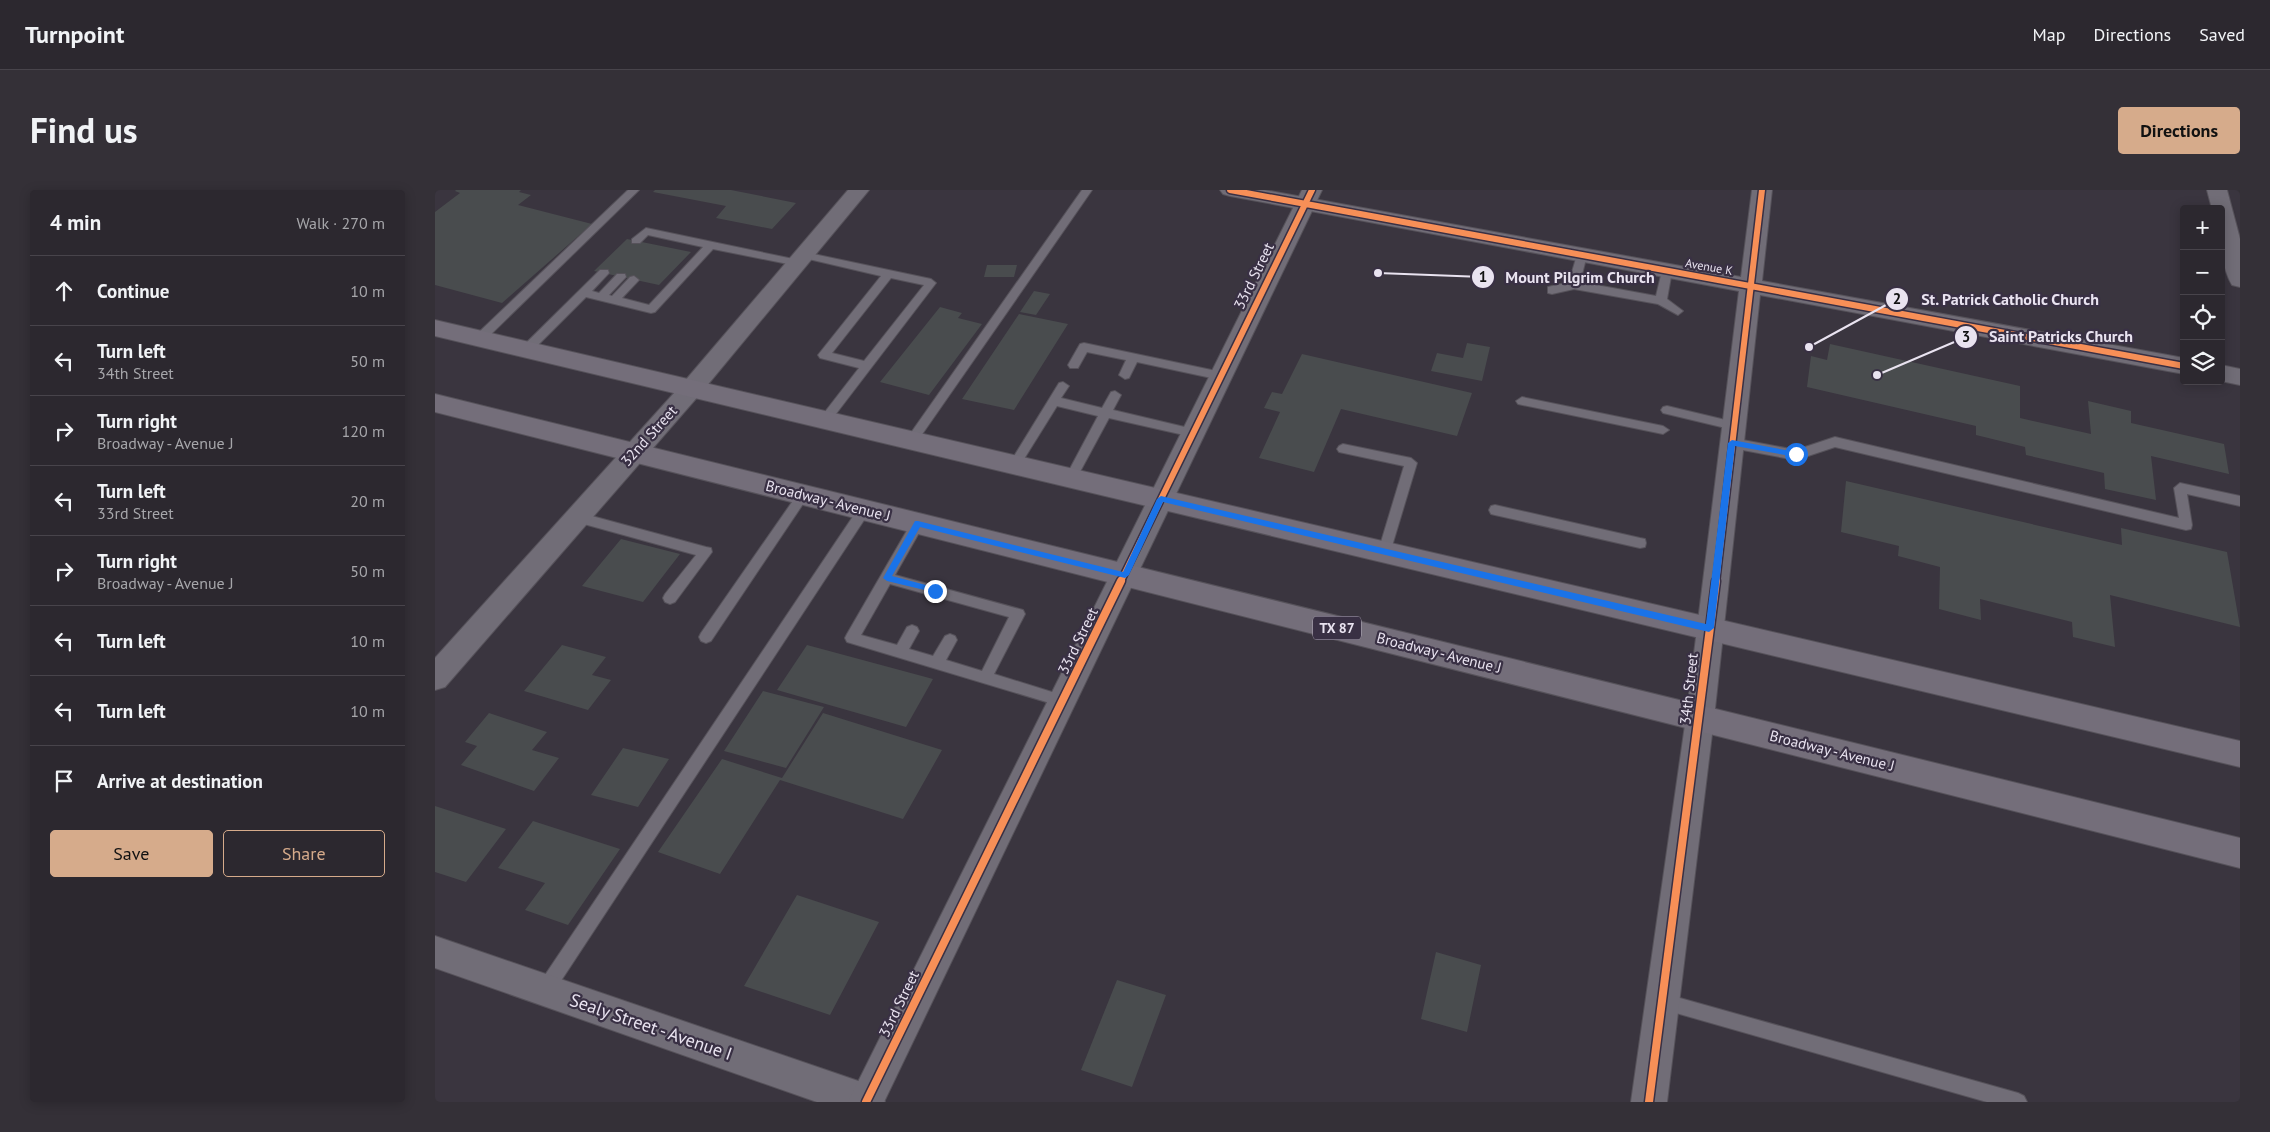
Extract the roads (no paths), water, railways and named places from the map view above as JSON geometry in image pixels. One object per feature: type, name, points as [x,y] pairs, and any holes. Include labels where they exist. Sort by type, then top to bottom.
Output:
[{"type":"main road","points":[[435,328],[2240,754]]},
{"type":"main road","name":"Broadway - Avenue J","points":[[435,403],[2240,853]]},
{"type":"street","name":"32nd Street","points":[[435,678],[692,388],[859,190]]},
{"type":"street","name":"Avenue K","points":[[1230,190],[1308,197],[1582,255],[2180,365]]},
{"type":"street","name":"34th Street","points":[[1649,1102],[1700,718],[1709,628],[1762,190]]},
{"type":"street","points":[[2217,190],[2240,280]]},
{"type":"street","name":"33rd Street","points":[[866,1102],[1308,197]]},
{"type":"street","points":[[2225,374],[2240,377]]},
{"type":"street","name":"Sealy Street - Avenue I","points":[[435,952],[866,1102]]},
{"type":"lane","points":[[480,338],[634,190]]},
{"type":"lane","points":[[912,440],[1087,190]]},
{"type":"lane","points":[[636,241],[646,231],[711,245],[888,274],[931,283],[825,420]]},
{"type":"lane","points":[[653,244],[662,234]]},
{"type":"lane","points":[[666,248],[676,238]]},
{"type":"lane","points":[[584,293],[651,309],[711,245]]},
{"type":"lane","points":[[1574,285],[1582,255]]},
{"type":"lane","points":[[1661,301],[1667,271]]},
{"type":"lane","points":[[527,349],[604,273]]},
{"type":"lane","points":[[867,366],[824,356],[888,274]]},
{"type":"lane","points":[[601,297],[621,277]]},
{"type":"lane","points":[[614,300],[634,280]]},
{"type":"lane","points":[[1552,290],[1574,285],[1661,301],[1678,311]]},
{"type":"lane","points":[[1074,365],[1084,348],[1221,376]]},
{"type":"lane","points":[[1125,375],[1133,358]]},
{"type":"lane","points":[[1015,464],[1063,386]]},
{"type":"lane","points":[[1071,478],[1115,395]]},
{"type":"lane","points":[[1054,401],[1193,433]]},
{"type":"lane","points":[[1522,401],[1663,430]]},
{"type":"lane","points":[[1667,410],[1796,454],[1835,442],[2186,525],[2180,488],[2240,501]]},
{"type":"lane","points":[[1343,449],[1411,463],[1384,552]]},
{"type":"lane","points":[[706,637],[803,495]]},
{"type":"lane","points":[[545,990],[864,510]]},
{"type":"lane","points":[[1495,510],[1640,544]]},
{"type":"lane","points":[[577,518],[706,552],[670,598]]},
{"type":"lane","points":[[918,524],[852,638],[1063,701]]},
{"type":"lane","points":[[887,578],[932,595],[970,605],[1018,614],[985,678]]},
{"type":"lane","points":[[900,652],[912,630]]},
{"type":"lane","points":[[936,664],[950,640]]},
{"type":"lane","points":[[1662,1001],[2018,1102]]},
{"type":"place","name":"Mount Pilgrim Church","points":[[1378,273]]},
{"type":"place","name":"St. Patrick Catholic Church","points":[[1809,347]]},
{"type":"place","name":"Saint Patricks Church","points":[[1877,375]]}]
